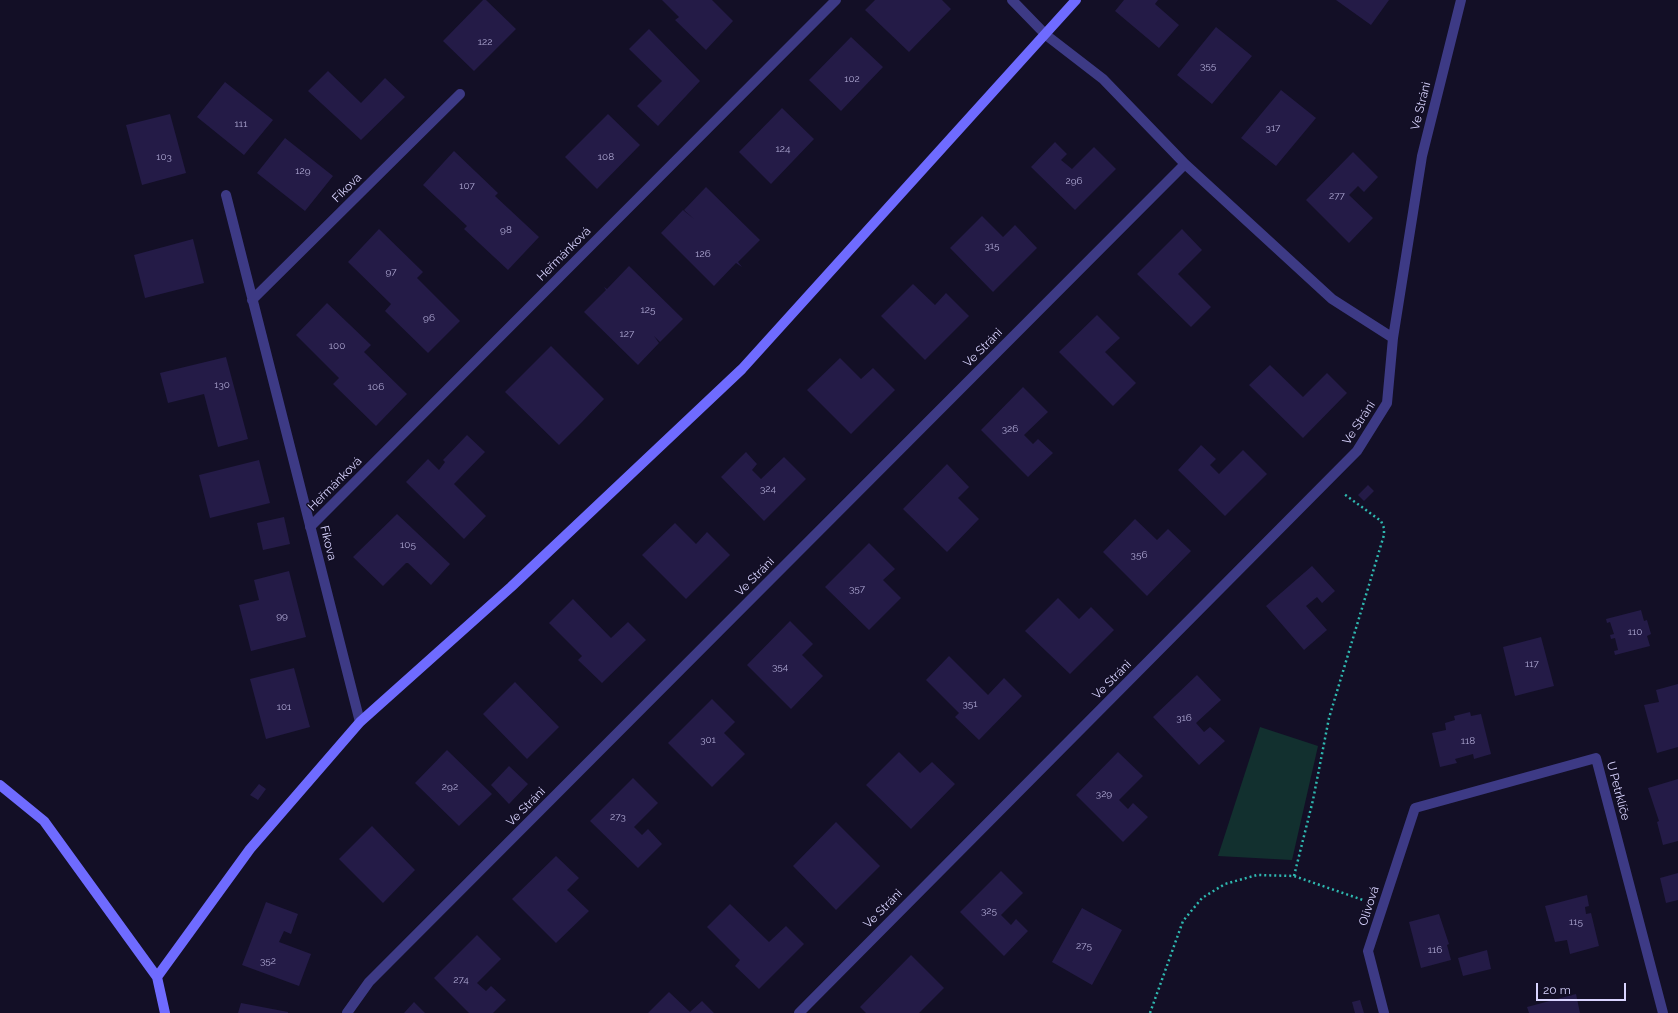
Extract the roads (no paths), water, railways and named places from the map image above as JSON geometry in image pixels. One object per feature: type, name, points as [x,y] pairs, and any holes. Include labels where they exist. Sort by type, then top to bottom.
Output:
[{"type":"street","name":"Heřmánková","points":[[310,527],[836,0]]},
{"type":"street","points":[[1012,0],[1046,35],[1103,80],[1185,164],[1332,299],[1393,338]]},
{"type":"street","points":[[157,977],[250,849],[360,722],[510,587],[742,369],[1046,35],[1076,0]]},
{"type":"street","name":"Ve Stráni","points":[[799,1013],[1357,451],[1387,403],[1393,338],[1422,156],[1461,0]]},
{"type":"street","name":"Fíkova","points":[[252,300],[460,94]]},
{"type":"street","name":"Ve Stráni","points":[[347,1013],[369,982],[1185,164]]},
{"type":"street","name":"Fíkova","points":[[226,195],[360,722]]},
{"type":"street","name":"U Petrklíče","points":[[1415,808],[1596,758],[1663,1013]]},
{"type":"street","points":[[0,785],[44,821],[157,977],[165,1013]]},
{"type":"street","name":"Olivová","points":[[1384,1013],[1368,951],[1415,808]]}]
